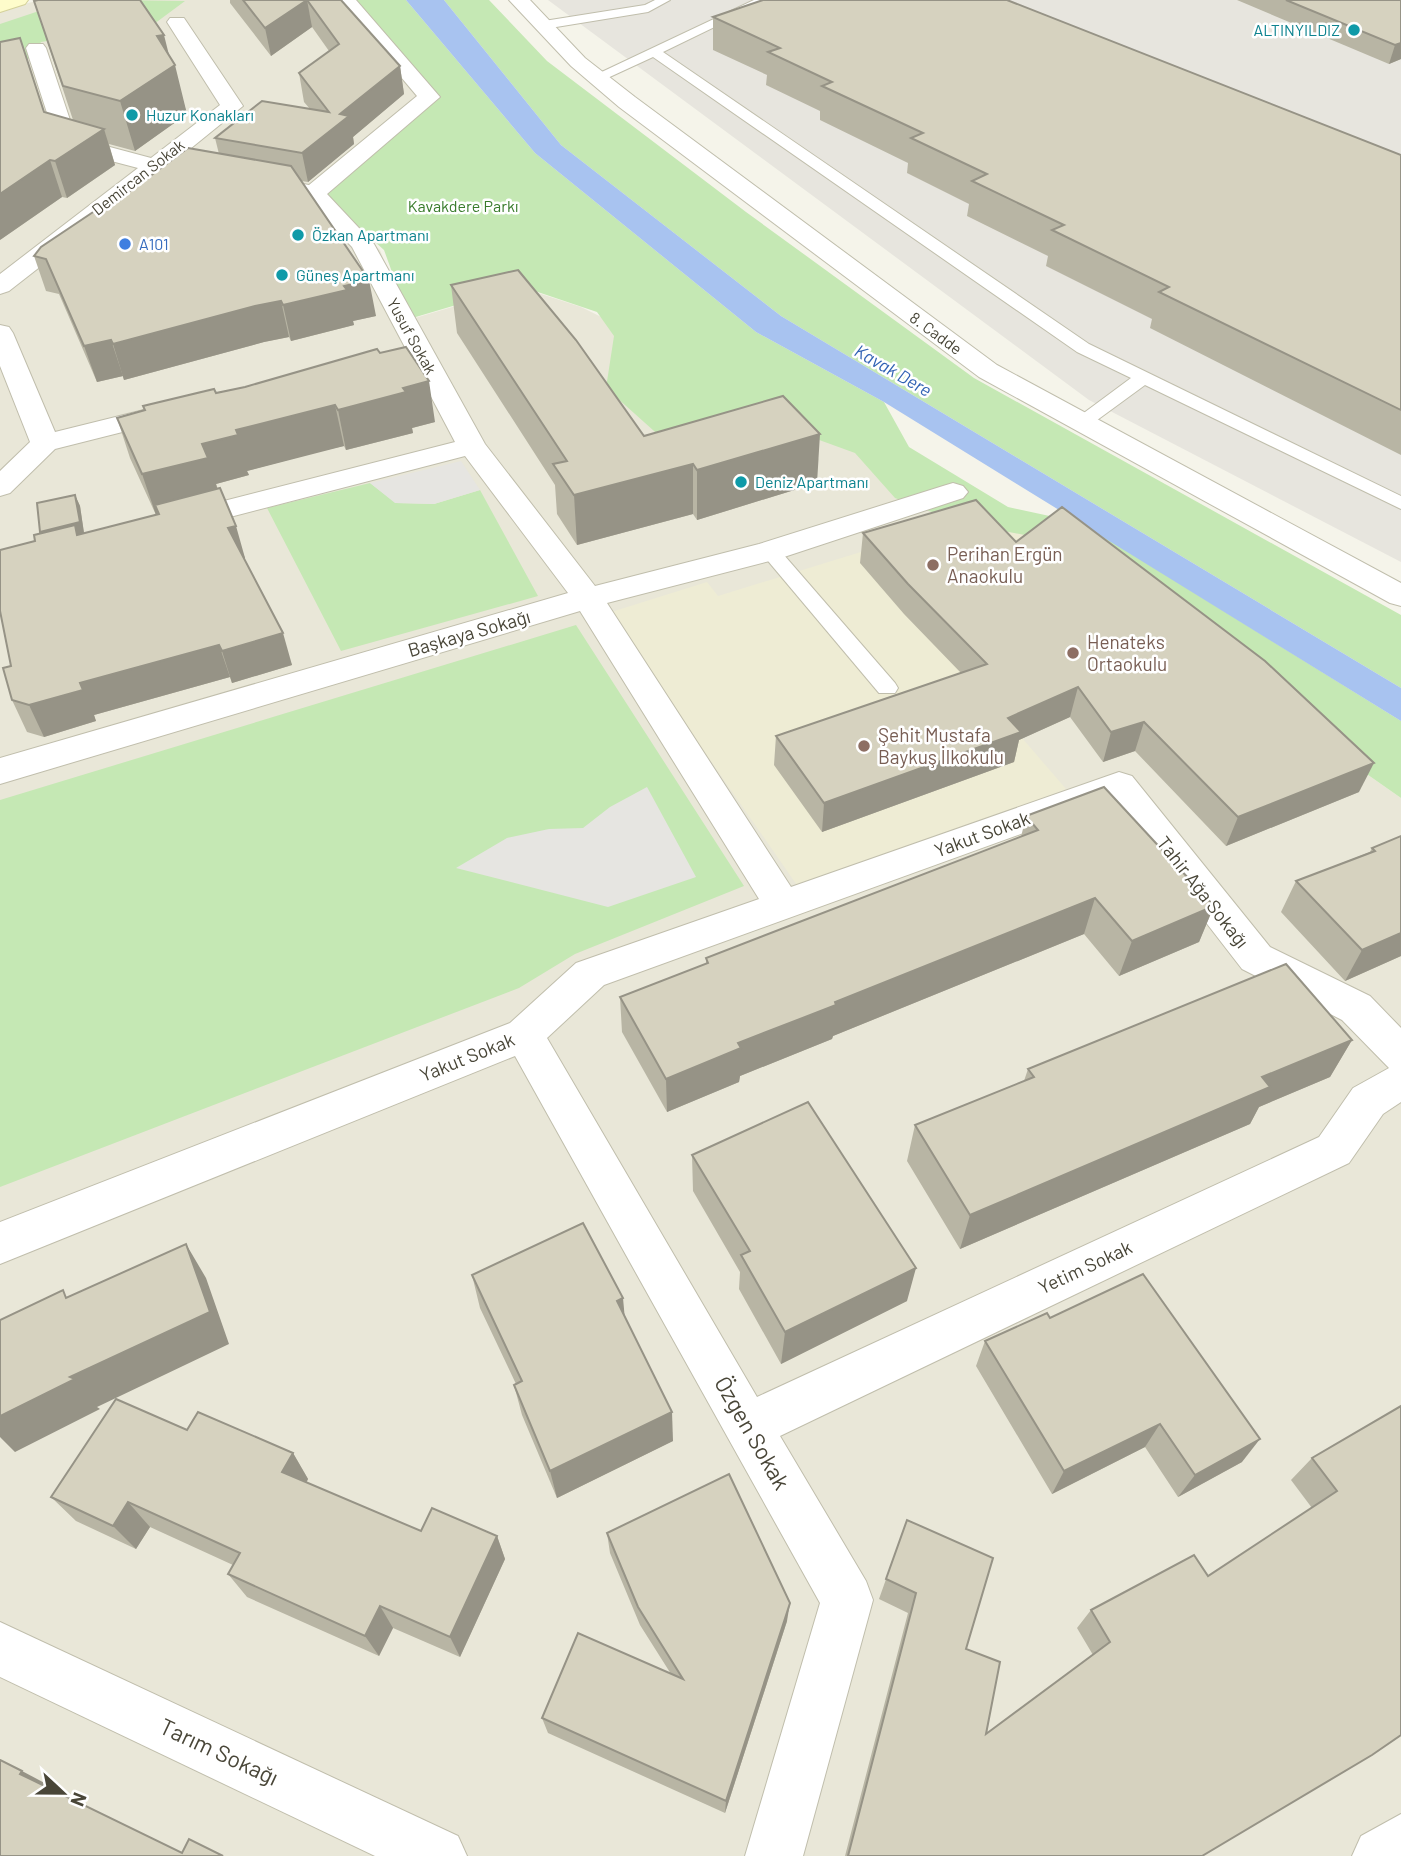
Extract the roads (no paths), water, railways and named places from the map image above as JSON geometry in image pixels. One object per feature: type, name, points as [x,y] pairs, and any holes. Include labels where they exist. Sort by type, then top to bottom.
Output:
[{"type":"main road","points":[[0,6],[18,0]]},
{"type":"street","points":[[36,48],[66,142],[153,165],[314,193],[429,97],[346,0]]},
{"type":"street","name":"8. Cadde","points":[[519,0],[596,78],[765,208],[988,371],[1401,596]]},
{"type":"street","name":"Demircan Sokak","points":[[0,286],[232,106],[177,22]]},
{"type":"street","name":"Yusuf Sokak","points":[[314,193],[362,244],[472,446],[588,598]]},
{"type":"street","points":[[1,341],[45,443]]},
{"type":"street","points":[[393,355],[419,348]]},
{"type":"street","points":[[0,486],[45,443],[192,406]]},
{"type":"street","points":[[149,529],[472,446]]},
{"type":"street","name":"Başkaya Sokağı","points":[[0,771],[588,598],[770,551],[953,492]]},
{"type":"street","points":[[588,598],[783,906]]},
{"type":"street","name":"Yakut Sokak","points":[[0,1243],[524,1035],[590,974],[1119,785]]},
{"type":"street","name":"Tahir Ağa Sokağı","points":[[1119,785],[1256,958],[1356,1008],[1401,1055]]},
{"type":"street","name":"Özgen Sokak","points":[[524,1035],[847,1600],[774,1856]]},
{"type":"street","name":"Yetim Sokak","points":[[748,1426],[1334,1150],[1368,1101],[1401,1081]]},
{"type":"street","name":"Tarım Sokağı","points":[[0,1649],[439,1856]]},
{"type":"street","points":[[1381,1856],[1401,1843]]},
{"type":"lane","points":[[544,26],[648,8],[664,0]]},
{"type":"lane","points":[[596,78],[764,0]]},
{"type":"lane","points":[[653,51],[1083,348],[1401,503]]},
{"type":"lane","points":[[1083,422],[1144,377]]},
{"type":"lane","points":[[770,551],[887,688]]},
{"type":"water","points":[[406,0],[444,0],[561,145],[781,316],[1401,688],[1401,721],[884,402],[756,332],[535,153]]},
{"type":"place","name":"ALTINYILDIZ","points":[[1354,30]]},
{"type":"place","name":"Huzur Konakları","points":[[132,115]]},
{"type":"place","name":"Özkan Apartmanı","points":[[298,235]]},
{"type":"place","name":"A101","points":[[125,244]]},
{"type":"place","name":"Güneş Apartmanı","points":[[282,275]]},
{"type":"place","name":"Deniz Apartmanı","points":[[741,482]]},
{"type":"place","name":"Perihan Ergün Anaokulu","points":[[933,565]]},
{"type":"place","name":"Henateks Ortaokulu","points":[[1073,653]]},
{"type":"place","name":"Şehit Mustafa Baykuş İlkokulu","points":[[864,746]]},
{"type":"park label","name":"Kavakdere Parkı","points":[[463,206]]},
{"type":"water label","name":"Kavak Dere","points":[[893,371]]}]
